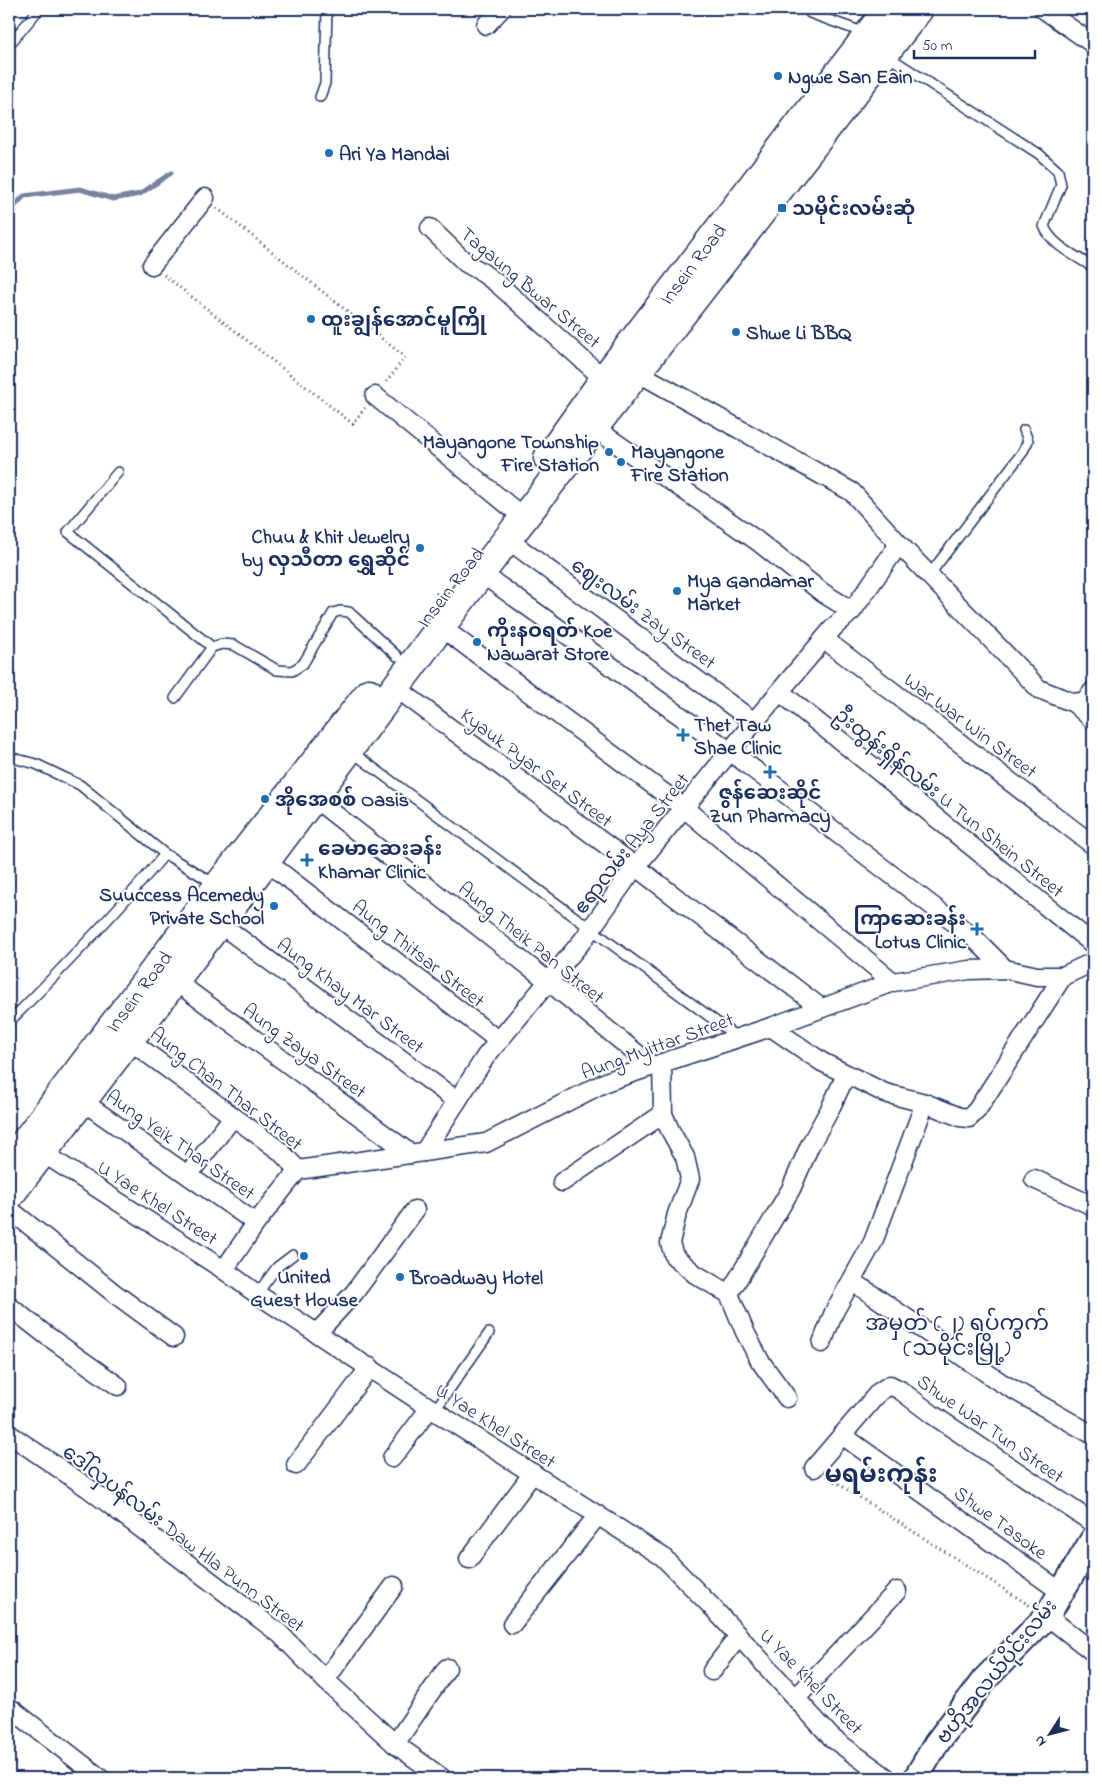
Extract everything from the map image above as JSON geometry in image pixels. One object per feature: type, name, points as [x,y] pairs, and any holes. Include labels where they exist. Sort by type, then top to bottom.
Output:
[{"type":"main road","name":"Insein Road","points":[[881,44],[888,9]]},
{"type":"main road","name":"Insein Road","points":[[586,422],[604,378],[881,44],[919,9]]},
{"type":"main road","points":[[518,513],[586,422],[637,372],[881,44]]},
{"type":"main road","name":"Insein Road","points":[[257,855],[314,798],[507,539],[518,513]]},
{"type":"main road","name":"Insein Road","points":[[9,1196],[20,1152],[257,855],[397,656],[518,513]]},
{"type":"main road","name":"Insein Road","points":[[20,1152],[82,1101],[219,923],[227,894]]},
{"type":"street","points":[[486,25],[501,9]]},
{"type":"street","points":[[1044,9],[1093,44]]},
{"type":"street","points":[[152,265],[205,198]]},
{"type":"street","name":"Tagaung Bwar Street","points":[[430,228],[466,263],[480,271],[504,290],[604,378]]},
{"type":"street","points":[[637,372],[852,492],[899,544],[1039,689],[1084,698],[1093,720]]},
{"type":"street","points":[[375,396],[518,513]]},
{"type":"street","points":[[586,422],[756,540],[823,593],[852,611]]},
{"type":"street","name":"ဈေးလမ်း Zay Street","points":[[507,539],[754,722]]},
{"type":"street","name":"ဧရာလမ်း Aya Street","points":[[417,1153],[457,1101],[486,1056],[591,928],[636,866],[834,627],[852,611],[899,544]]},
{"type":"street","points":[[481,573],[731,752],[973,937],[1005,968]]},
{"type":"street","points":[[441,627],[684,808],[893,982]]},
{"type":"street","name":"War War Win Street","points":[[824,639],[1093,845]]},
{"type":"street","name":"Kyauk Pyar Set Street","points":[[395,687],[636,866],[821,1008]]},
{"type":"street","name":"ဦးထွန်းရှိန်လမ်း U Tun Shein Street","points":[[780,692],[1093,944]]},
{"type":"street","name":"Aung Theik Pan Street","points":[[314,798],[657,1065]]},
{"type":"street","name":"Aung Thitsar Street","points":[[257,855],[499,1041]]},
{"type":"street","name":"Aung Khay Mar Street","points":[[219,923],[457,1101]]},
{"type":"street","name":"Aung Myittar Street","points":[[298,1170],[486,1143],[608,1081],[771,1027],[893,982],[969,970],[1005,968],[1037,976],[1063,976],[1093,962]]},
{"type":"street","points":[[771,1027],[822,1062],[885,1093],[925,1103],[960,1117],[969,1118],[977,1110],[1063,976]]},
{"type":"street","name":"Aung Zaya Street","points":[[174,981],[417,1153]]},
{"type":"street","name":"Aung Chan Thar Street","points":[[129,1040],[280,1151],[298,1170]]},
{"type":"street","points":[[657,1065],[663,1114],[685,1156],[690,1179],[670,1243],[674,1256],[695,1274],[729,1294],[760,1361],[787,1398]]},
{"type":"street","points":[[729,1294],[791,1189],[810,1145],[846,1075]]},
{"type":"street","name":"Aung Yeik Thar Street","points":[[82,1101],[256,1222]]},
{"type":"street","points":[[822,1342],[834,1312],[872,1242],[925,1103]]},
{"type":"street","points":[[562,1182],[663,1114]]},
{"type":"street","points":[[188,1175],[233,1117]]},
{"type":"street","name":"U Yae Khel Street","points":[[20,1152],[224,1270],[257,1294],[432,1409],[662,1556],[739,1636],[832,1738],[887,1778]]},
{"type":"street","points":[[224,1270],[256,1222],[298,1170]]},
{"type":"street","points":[[1034,1178],[1093,1206]]},
{"type":"street","points":[[9,1209],[114,1293],[174,1337]]},
{"type":"street","points":[[317,1333],[354,1293],[415,1210]]},
{"type":"street","points":[[852,1281],[1000,1382],[1093,1435]]},
{"type":"street","points":[[9,1306],[46,1336],[118,1386]]},
{"type":"street","points":[[296,1465],[370,1367]]},
{"type":"street","name":"Shwe War Tun Street","points":[[842,1435],[880,1392],[890,1385],[1093,1523]]},
{"type":"street","points":[[392,1458],[432,1409]]},
{"type":"street","name":"ဒေါ်လှပန်လမ်း Daw Hla Punn Street","points":[[9,1434],[88,1488],[280,1634],[325,1680],[395,1744],[442,1778]]},
{"type":"street","points":[[814,1468],[842,1435]]},
{"type":"street","name":"Shwe Tasoke","points":[[842,1435],[1061,1592]]},
{"type":"street","points":[[469,1559],[533,1473]]},
{"type":"street","points":[[512,1624],[598,1515]]},
{"type":"street","name":"ဗဟိုအလယ်ပိုင်းလမ်း","points":[[916,1778],[936,1744],[984,1680],[1047,1616],[1093,1539]]},
{"type":"street","points":[[325,1680],[394,1586]]},
{"type":"street","points":[[796,1698],[897,1591]]},
{"type":"street","points":[[1047,1616],[1093,1652]]},
{"type":"street","points":[[712,1671],[739,1636]]},
{"type":"street","points":[[395,1744],[447,1668]]},
{"type":"street","points":[[9,1707],[100,1778]]},
{"type":"lane","points":[[9,45],[39,9]]},
{"type":"lane","points":[[320,97],[325,83],[327,9]]},
{"type":"lane","points":[[810,9],[810,13],[881,44],[1040,154],[1058,171],[1062,186],[1044,226],[1047,234],[1093,267]]},
{"type":"lane","points":[[930,574],[1022,453],[1028,441],[1024,430]]},
{"type":"lane","points":[[118,472],[68,532],[212,647]]},
{"type":"lane","points":[[175,698],[212,647],[222,644],[234,644],[277,670],[292,671],[303,664],[333,613],[340,611],[349,612],[397,656]]},
{"type":"lane","points":[[349,750],[738,1037]]},
{"type":"lane","points":[[9,756],[36,764],[80,785],[165,854],[227,894]]},
{"type":"lane","points":[[9,1022],[104,925],[165,854]]},
{"type":"lane","points":[[257,1294],[277,1267],[293,1255]]},
{"type":"lane","points":[[432,1409],[489,1333]]},
{"type":"path","points":[[205,198],[405,357],[375,396]]},
{"type":"path","points":[[152,265],[353,424]]},
{"type":"path","points":[[814,1468],[1047,1616]]},
{"type":"waterway","points":[[9,212],[24,196],[80,189],[113,199],[140,194],[171,173]]},
{"type":"place","name":"Ngwe San Eain","points":[[778,76]]},
{"type":"place","name":"Ari Ya Mandai","points":[[329,153]]},
{"type":"place","name":"သမိုင်းလမ်းဆုံ","points":[[782,208]]},
{"type":"place","name":"ထူးချွန်အောင်မူကြို","points":[[311,319]]},
{"type":"place","name":"Shwe Li BBQ","points":[[736,332]]},
{"type":"place","name":"Mayangone Township Fire Station","points":[[609,452]]},
{"type":"place","name":"Mayangone Fire Station","points":[[621,462]]},
{"type":"place","name":"Chuu & Khit Jewelry by လှသီတာ ရွှေဆိုင်","points":[[420,548]]},
{"type":"place","name":"Mya Gandamar Market","points":[[677,591]]},
{"type":"place","name":"ကိုးနဝရတ် Koe Nawarat Store","points":[[477,642]]},
{"type":"place","name":"Thet Taw Shae Clinic","points":[[683,735]]},
{"type":"place","name":"ဇွန်ဆေးဆိုင် Zun Pharmacy","points":[[770,772]]},
{"type":"place","name":"အိုအေစစ် Oasis","points":[[265,799]]},
{"type":"place","name":"ခေမာဆေးခန်း Khamar Clinic","points":[[307,860]]},
{"type":"place","name":"Suuccess Acemedy Private School","points":[[274,906]]},
{"type":"place","name":"ကြာဆေးခန်း Lotus Clinic","points":[[977,929]]},
{"type":"place","name":"United Guest House","points":[[304,1256]]},
{"type":"place","name":"Broadway Hotel","points":[[400,1277]]},
{"type":"district","name":"အမှတ် (၂) ရပ်ကွက် (သမိုင်းမြို့)","points":[[957,1334]]},
{"type":"district","name":"မရမ်းကုန်း","points":[[881,1473]]}]
